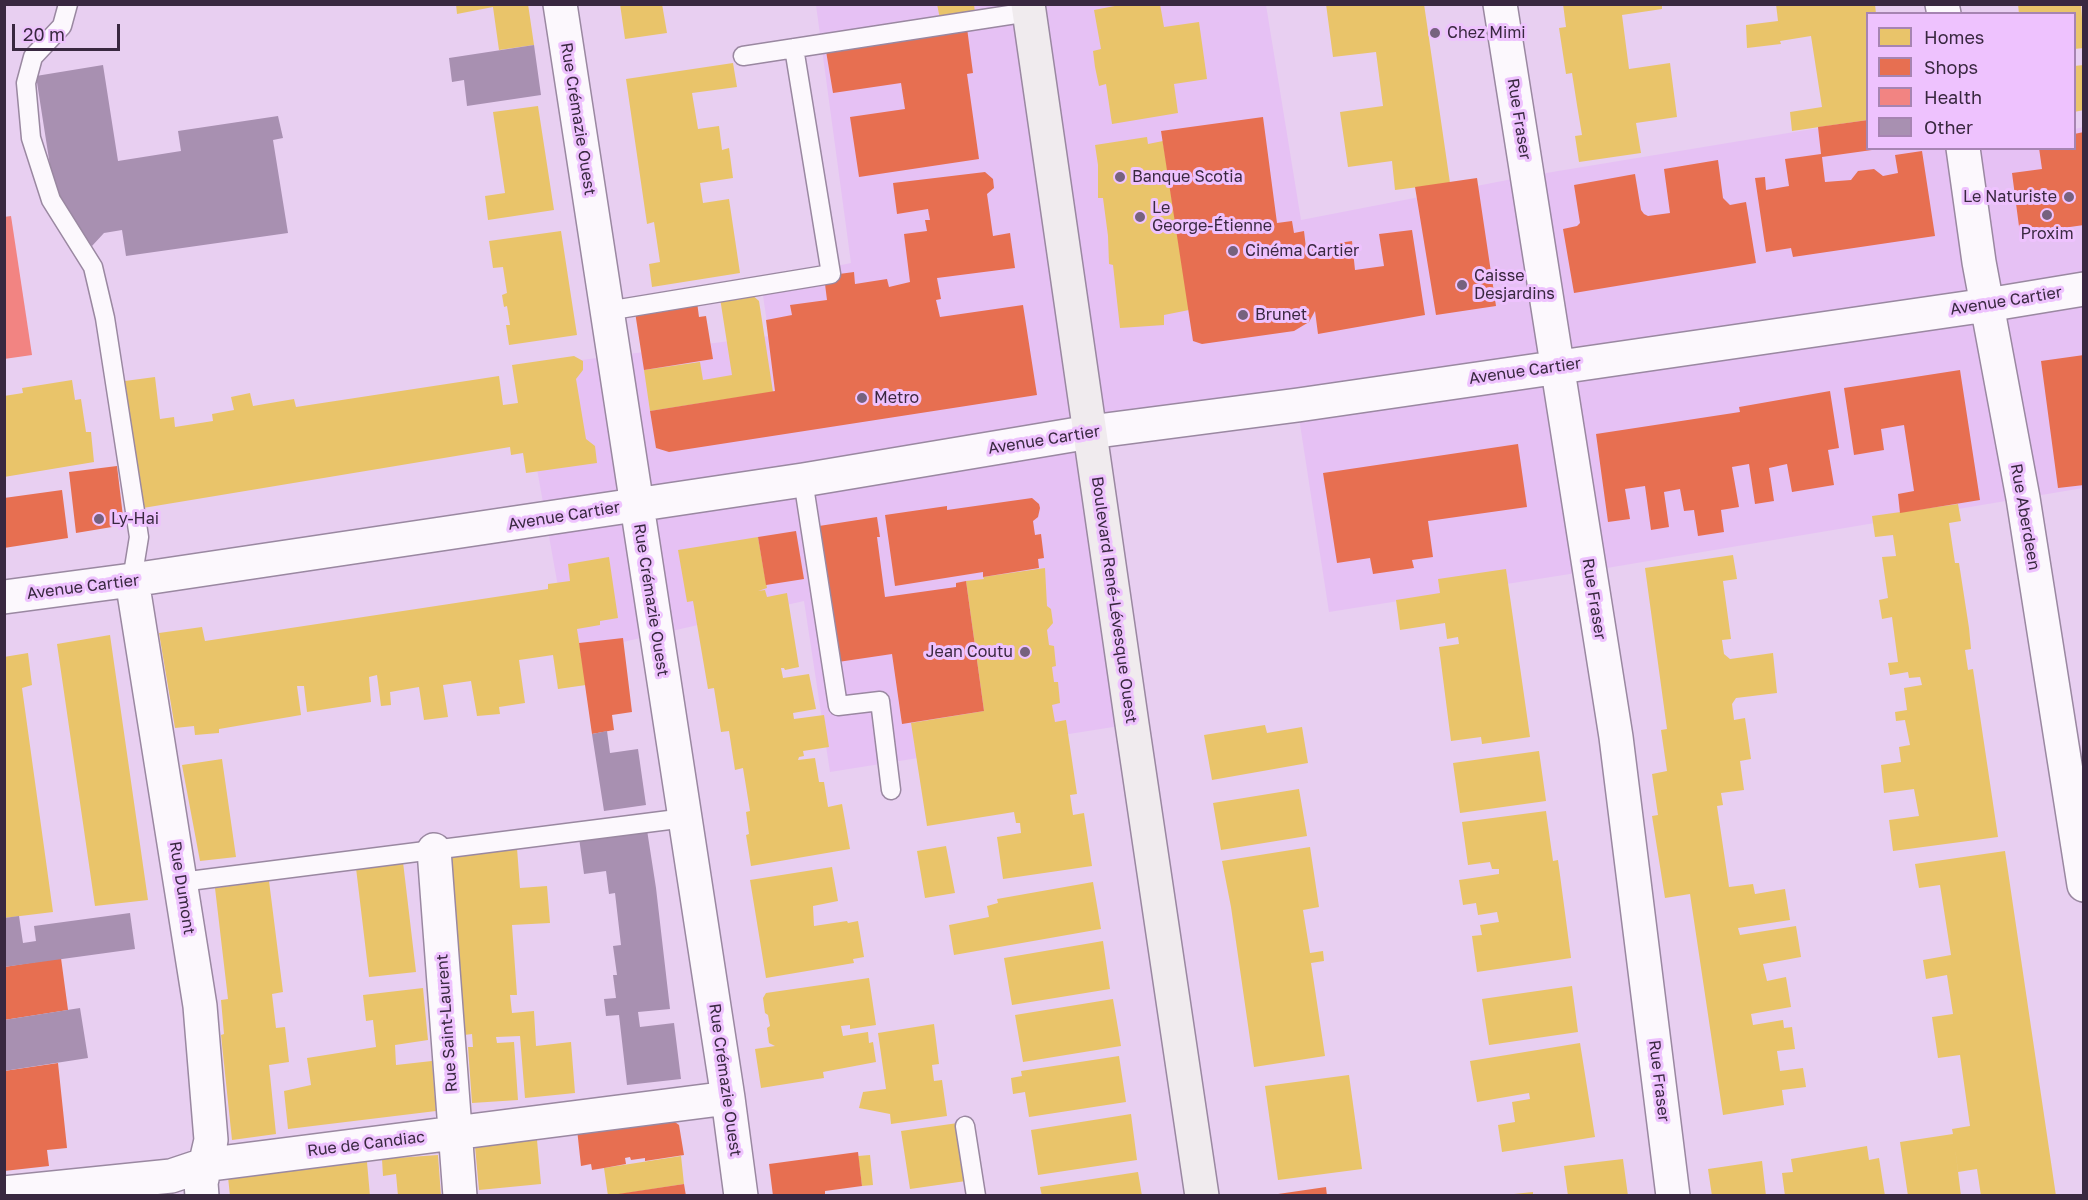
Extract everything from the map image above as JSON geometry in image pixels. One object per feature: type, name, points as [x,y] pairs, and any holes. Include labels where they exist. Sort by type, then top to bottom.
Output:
[{"type":"main road","name":"Boulevard René-Lévesque Ouest","points":[[1028,8],[1131,724],[1202,1196]]},
{"type":"street","name":"Rue Crémazie Ouest","points":[[560,4],[728,1098],[741,1196]]},
{"type":"street","name":"Rue Fraser","points":[[1500,4],[1616,737],[1673,1196]]},
{"type":"street","name":"Rue Aberdeen","points":[[1962,150],[1978,262],[2023,498],[2084,885]]},
{"type":"street","name":"Avenue Cartier","points":[[4,597],[802,480],[1090,432],[1298,405],[2084,289]]},
{"type":"street","name":"Rue Dumont","points":[[132,580],[200,1006],[211,1140],[203,1180]]},
{"type":"street","name":"Rue Saint-Laurent","points":[[434,850],[460,1196]]},
{"type":"street","name":"Rue de Candiac","points":[[4,1193],[171,1176],[203,1180],[455,1132],[728,1098]]},
{"type":"lane","points":[[68,4],[62,26],[33,57],[26,83],[31,138],[51,200],[93,267],[105,318],[139,537],[132,580]]},
{"type":"lane","points":[[743,56],[1028,8]]},
{"type":"lane","points":[[607,311],[831,274],[795,48]]},
{"type":"lane","points":[[802,480],[838,706],[880,701],[891,790]]},
{"type":"lane","points":[[181,882],[685,818]]},
{"type":"lane","points":[[965,1126],[976,1196]]},
{"type":"shaded area","points":[[816,5],[1266,5],[1301,220],[1528,176],[1866,120],[1866,150],[2076,150],[2076,129],[2083,127],[2083,488],[1329,612],[1297,405],[1091,432],[1132,724],[830,772],[804,601],[570,654],[519,368],[769,336],[761,282],[851,263]]},
{"type":"building: Homes","points":[[456,4],[528,4],[534,45],[499,50],[493,7],[457,14]]},
{"type":"building: Homes","points":[[620,4],[662,4],[667,33],[625,39]]},
{"type":"building: Homes","points":[[937,4],[974,4],[975,13],[940,19]]},
{"type":"building: Homes","points":[[1125,4],[1160,4],[1164,27],[1199,22],[1207,79],[1174,84],[1178,113],[1112,124],[1106,84],[1099,86],[1095,67],[1093,51],[1101,49],[1094,10]]},
{"type":"building: Homes","points":[[1326,4],[1424,4],[1450,183],[1395,190],[1392,161],[1348,167],[1340,112],[1383,106],[1376,52],[1333,57]]},
{"type":"building: Homes","points":[[1563,4],[1662,4],[1662,9],[1622,15],[1629,69],[1670,63],[1677,117],[1636,123],[1641,153],[1579,162],[1575,136],[1582,135],[1572,73],[1566,74],[1559,28],[1566,27]]},
{"type":"building: Homes","points":[[1776,4],[1875,4],[1876,12],[1866,12],[1866,120],[1792,131],[1790,112],[1822,107],[1811,36],[1780,41],[1781,44],[1747,48],[1746,25],[1778,21]]},
{"type":"building: Homes","points":[[2018,4],[2081,4],[2084,48],[2076,49],[2076,12],[2019,12]]},
{"type":"building: Homes","points":[[733,63],[737,87],[692,93],[698,129],[719,126],[722,150],[729,148],[733,178],[700,183],[703,203],[729,199],[740,273],[652,287],[649,264],[660,262],[654,222],[647,224],[626,79]]},
{"type":"building: Homes","points":[[2084,65],[2084,110],[2076,112],[2076,66]]},
{"type":"building: Homes","points":[[538,106],[554,210],[488,220],[485,196],[505,193],[493,112]]},
{"type":"building: Homes","name":"Le George-Étienne","points":[[1147,137],[1148,144],[1163,141],[1189,310],[1164,315],[1164,325],[1120,328],[1113,265],[1109,264],[1103,198],[1098,198],[1098,165],[1095,145]]},
{"type":"building: Homes","points":[[561,231],[577,335],[509,345],[506,325],[510,325],[507,306],[504,307],[502,295],[507,293],[503,267],[493,268],[489,241]]},
{"type":"building: Homes","points":[[750,293],[759,301],[773,392],[650,411],[644,370],[700,362],[703,380],[732,375],[720,298]]},
{"type":"building: Homes","points":[[574,356],[583,361],[583,370],[576,379],[586,439],[595,446],[597,463],[526,473],[523,453],[511,455],[510,447],[143,508],[125,381],[155,377],[160,419],[174,417],[175,427],[213,421],[212,414],[234,410],[231,397],[250,393],[253,406],[294,399],[296,407],[499,376],[503,405],[518,403],[512,365]]},
{"type":"building: Homes","points":[[72,380],[75,400],[81,399],[86,432],[91,432],[94,462],[4,477],[4,396],[23,393],[22,388]]},
{"type":"building: Homes","points":[[1958,504],[1961,521],[1949,523],[1955,563],[1959,563],[1969,628],[1971,649],[1965,650],[1968,670],[1973,669],[1998,837],[1893,851],[1889,820],[1919,816],[1914,789],[1884,793],[1881,765],[1901,762],[1899,747],[1910,745],[1905,720],[1896,721],[1895,712],[1907,710],[1904,688],[1922,685],[1920,677],[1909,678],[1908,672],[1890,675],[1888,663],[1898,662],[1892,617],[1882,619],[1879,600],[1888,598],[1882,557],[1896,556],[1893,535],[1875,537],[1872,516]]},
{"type":"building: Homes","points":[[758,537],[767,588],[758,591],[765,590],[767,597],[787,593],[799,667],[785,670],[781,668],[783,678],[809,674],[816,709],[793,713],[794,719],[824,715],[829,747],[803,751],[804,756],[799,757],[798,760],[815,758],[819,782],[824,782],[828,807],[842,804],[850,849],[751,866],[746,835],[749,834],[746,812],[750,811],[743,768],[735,770],[729,731],[721,732],[714,688],[708,689],[693,601],[687,602],[678,550]]},
{"type":"building: Homes","points":[[1733,555],[1737,579],[1723,581],[1731,639],[1722,640],[1724,654],[1730,659],[1773,653],[1777,693],[1736,698],[1732,704],[1734,720],[1745,718],[1751,759],[1740,761],[1744,790],[1721,793],[1723,805],[1717,806],[1729,887],[1753,884],[1755,894],[1785,889],[1790,920],[1738,928],[1740,935],[1796,926],[1801,957],[1763,964],[1767,981],[1786,977],[1791,1007],[1751,1014],[1753,1025],[1783,1020],[1784,1028],[1792,1027],[1795,1049],[1777,1051],[1780,1071],[1803,1068],[1806,1087],[1782,1090],[1784,1105],[1723,1115],[1690,894],[1665,898],[1652,816],[1658,815],[1652,774],[1667,771],[1661,730],[1667,729],[1645,568]]},
{"type":"building: Homes","points":[[609,557],[618,618],[600,621],[600,625],[577,629],[586,685],[558,689],[553,655],[519,660],[525,703],[499,707],[500,714],[477,716],[471,681],[443,685],[448,717],[424,720],[419,687],[390,692],[391,705],[381,706],[377,675],[369,677],[371,702],[307,712],[304,686],[297,686],[301,715],[219,729],[219,733],[195,735],[194,726],[175,728],[159,633],[202,627],[205,641],[548,589],[548,584],[570,581],[568,564]]},
{"type":"building: Homes","points":[[1045,568],[1047,606],[1051,609],[1053,623],[1047,630],[1049,645],[1054,646],[1056,666],[1052,667],[1054,682],[1058,682],[1060,703],[1052,705],[1055,722],[1066,720],[1077,794],[1070,795],[1073,815],[1084,813],[1092,866],[1003,879],[997,837],[1021,833],[1020,823],[1016,823],[1014,812],[927,826],[911,723],[984,711],[966,581]]},
{"type":"building: Homes","points":[[1506,569],[1530,737],[1482,744],[1481,737],[1451,741],[1439,647],[1459,644],[1458,637],[1447,639],[1445,623],[1400,630],[1396,600],[1440,593],[1438,579]]},
{"type":"building: Homes","points":[[110,635],[148,900],[95,906],[57,644]]},
{"type":"building: Homes","points":[[28,653],[32,685],[22,688],[53,912],[4,918],[4,657]]},
{"type":"building: Homes","points":[[1265,725],[1267,733],[1302,727],[1308,763],[1212,780],[1204,735]]},
{"type":"building: Homes","points":[[1539,751],[1546,801],[1460,813],[1453,763]]},
{"type":"building: Homes","points":[[222,759],[236,857],[200,861],[182,765]]},
{"type":"building: Homes","points":[[1299,789],[1307,836],[1221,850],[1213,803]]},
{"type":"building: Homes","points":[[1546,811],[1553,861],[1558,860],[1571,958],[1477,972],[1472,936],[1482,935],[1480,925],[1499,922],[1497,912],[1478,915],[1476,903],[1463,905],[1459,880],[1499,874],[1499,869],[1492,869],[1490,862],[1468,865],[1462,822]]},
{"type":"building: Homes","points":[[946,846],[955,893],[925,898],[917,851]]},
{"type":"building: Homes","points":[[1310,847],[1319,907],[1303,910],[1310,953],[1323,951],[1324,961],[1311,963],[1325,1056],[1254,1067],[1231,907],[1222,861]]},
{"type":"building: Homes","points":[[517,848],[520,888],[547,886],[550,923],[512,925],[517,995],[510,995],[512,1013],[534,1011],[536,1046],[571,1042],[575,1093],[525,1098],[520,1036],[496,1037],[497,1043],[514,1042],[518,1100],[472,1103],[468,1047],[473,1047],[472,1034],[464,1035],[451,854]]},
{"type":"building: Homes","points":[[2005,851],[2056,1196],[1981,1196],[1977,1169],[1958,1172],[1961,1196],[1908,1196],[1900,1142],[1953,1134],[1952,1129],[1970,1126],[1960,1055],[1938,1058],[1932,1017],[1953,1014],[1947,975],[1926,979],[1923,960],[1951,955],[1940,885],[1919,888],[1915,864]]},
{"type":"building: Homes","points":[[403,862],[416,972],[369,977],[356,868]]},
{"type":"building: Homes","points":[[832,867],[838,901],[813,906],[814,926],[858,921],[864,957],[853,959],[854,963],[766,978],[750,880]]},
{"type":"building: Homes","points":[[269,881],[283,992],[272,994],[276,1028],[285,1027],[289,1062],[269,1065],[276,1134],[232,1140],[221,1035],[224,1034],[221,1000],[228,999],[215,888]]},
{"type":"building: Homes","points":[[1093,882],[1101,929],[954,955],[949,925],[989,917],[987,906],[998,903],[997,899]]},
{"type":"building: Homes","points":[[1103,941],[1110,989],[1012,1005],[1004,958]]},
{"type":"building: Homes","points":[[869,978],[876,1025],[850,1029],[850,1025],[841,1026],[843,1036],[868,1032],[869,1043],[873,1042],[876,1062],[823,1072],[824,1078],[761,1088],[755,1049],[775,1046],[769,1043],[767,1028],[770,1026],[763,998],[766,993]]},
{"type":"building: Homes","points":[[1572,986],[1578,1032],[1489,1045],[1482,999]]},
{"type":"building: Homes","points":[[423,988],[428,1040],[395,1045],[396,1065],[432,1061],[436,1111],[288,1129],[284,1091],[311,1085],[307,1058],[376,1047],[373,1020],[366,1021],[363,995]]},
{"type":"building: Homes","points":[[1113,999],[1121,1046],[1023,1062],[1015,1015]]},
{"type":"building: Homes","points":[[934,1024],[939,1064],[932,1065],[934,1081],[942,1080],[947,1116],[891,1124],[890,1114],[859,1108],[863,1092],[886,1089],[878,1033]]},
{"type":"building: Homes","points":[[1580,1043],[1595,1137],[1502,1152],[1498,1125],[1515,1122],[1512,1102],[1530,1099],[1529,1093],[1477,1102],[1470,1061]]},
{"type":"building: Homes","points":[[1119,1056],[1126,1102],[1029,1117],[1025,1092],[1013,1094],[1011,1078],[1022,1076],[1021,1071]]},
{"type":"building: Homes","points":[[1349,1075],[1362,1169],[1278,1180],[1265,1086]]},
{"type":"building: Homes","points":[[1131,1114],[1137,1160],[1038,1175],[1031,1130]]},
{"type":"building: Homes","points":[[958,1123],[966,1181],[910,1189],[901,1131]]},
{"type":"building: Homes","points":[[537,1140],[541,1184],[479,1190],[475,1146]]},
{"type":"building: Homes","points":[[1867,1146],[1869,1160],[1879,1158],[1885,1196],[1785,1196],[1782,1173],[1793,1172],[1791,1159]]},
{"type":"building: Homes","points":[[438,1155],[441,1196],[398,1196],[396,1174],[383,1176],[382,1159]]},
{"type":"building: Homes","points":[[870,1155],[873,1185],[862,1186],[858,1156]]},
{"type":"building: Homes","points":[[681,1156],[684,1184],[608,1196],[604,1168]]},
{"type":"building: Homes","points":[[1623,1159],[1628,1196],[1568,1196],[1564,1166]]},
{"type":"building: Homes","points":[[1762,1161],[1766,1196],[1712,1196],[1708,1169]]},
{"type":"building: Homes","points":[[367,1162],[370,1196],[230,1196],[228,1177],[331,1163],[332,1166]]},
{"type":"building: Homes","points":[[1138,1172],[1142,1196],[1042,1196],[1040,1187]]},
{"type":"building: Homes","points":[[1533,1192],[1533,1196],[1514,1196],[1514,1194]]},
{"type":"building: Shops","points":[[967,28],[973,73],[967,74],[979,159],[859,177],[850,117],[905,109],[901,83],[833,93],[826,51]]},
{"type":"building: Shops","points":[[1263,117],[1277,223],[1292,221],[1294,233],[1304,231],[1306,248],[1352,241],[1355,270],[1384,266],[1379,234],[1412,230],[1425,315],[1318,334],[1315,311],[1309,322],[1294,331],[1202,344],[1193,341],[1161,131]]},
{"type":"building: Shops","points":[[1866,120],[1866,150],[1872,150],[1822,157],[1825,182],[1851,180],[1858,171],[1874,169],[1883,176],[1898,173],[1895,155],[1922,151],[1935,236],[1793,257],[1791,248],[1766,252],[1755,178],[1765,177],[1766,190],[1789,186],[1785,159],[1821,154],[1818,127]]},
{"type":"building: Shops","points":[[2084,132],[2084,225],[2020,234],[2012,173],[2042,169],[2039,150],[2076,150],[2076,134]]},
{"type":"building: Shops","points":[[1718,160],[1723,198],[1730,205],[1746,202],[1756,263],[1574,293],[1563,229],[1577,226],[1580,223],[1574,185],[1635,174],[1641,210],[1644,214],[1648,216],[1670,213],[1664,169]]},
{"type":"building: Shops","points":[[985,172],[993,179],[994,188],[987,194],[993,236],[1010,233],[1015,268],[937,278],[941,299],[936,300],[940,317],[1023,305],[1037,395],[669,452],[656,448],[650,411],[775,391],[766,320],[792,315],[790,305],[827,300],[824,276],[854,272],[855,284],[887,279],[889,287],[910,282],[904,234],[927,231],[925,220],[930,220],[928,209],[897,214],[893,183]]},
{"type":"building: Shops","points":[[1477,178],[1496,306],[1436,315],[1415,187]]},
{"type":"building: Shops","points":[[697,302],[699,317],[706,316],[713,359],[644,370],[635,312]]},
{"type":"building: Shops","points":[[2084,355],[2084,485],[2058,488],[2041,361]]},
{"type":"building: Shops","points":[[1960,370],[1980,500],[1900,513],[1898,494],[1914,491],[1904,425],[1881,429],[1884,450],[1854,455],[1844,388]]},
{"type":"building: Shops","points":[[1830,391],[1839,448],[1828,450],[1834,485],[1792,492],[1787,464],[1769,468],[1774,501],[1755,504],[1749,464],[1732,467],[1739,507],[1721,510],[1724,532],[1698,536],[1694,510],[1684,511],[1680,489],[1664,492],[1669,527],[1651,530],[1645,486],[1625,489],[1630,519],[1608,522],[1596,434],[1740,412],[1739,407]]},
{"type":"building: Shops","points":[[1518,444],[1527,507],[1428,521],[1433,557],[1412,560],[1414,568],[1373,574],[1370,558],[1337,563],[1323,473]]},
{"type":"building: Shops","points":[[117,466],[124,525],[76,533],[69,472]]},
{"type":"building: Shops","points":[[62,490],[68,538],[4,548],[4,498]]},
{"type":"building: Shops","points":[[1032,498],[1040,508],[1038,517],[1033,521],[1035,535],[1041,534],[1044,558],[1038,559],[1039,568],[983,577],[983,572],[895,586],[885,515],[947,506],[947,510]]},
{"type":"building: Shops","points":[[877,517],[880,537],[877,537],[885,597],[956,587],[956,583],[966,581],[984,711],[902,724],[892,654],[838,662],[819,526]]},
{"type":"building: Shops","points":[[796,531],[804,579],[766,585],[758,537]]},
{"type":"building: Shops","points":[[623,638],[632,712],[612,715],[614,730],[592,734],[579,643]]},
{"type":"building: Shops","points":[[61,958],[68,1010],[4,1020],[4,967]]},
{"type":"building: Shops","points":[[58,1063],[67,1148],[47,1150],[49,1166],[4,1171],[4,1071]]},
{"type":"building: Shops","points":[[668,1117],[679,1125],[684,1155],[645,1161],[645,1158],[631,1160],[630,1157],[625,1158],[626,1164],[592,1170],[591,1164],[581,1166],[577,1129]]},
{"type":"building: Shops","points":[[858,1152],[862,1186],[825,1191],[825,1196],[773,1196],[769,1164]]},
{"type":"building: Shops","points":[[684,1184],[686,1196],[618,1196],[618,1194]]},
{"type":"building: Shops","points":[[1326,1187],[1327,1196],[1278,1196],[1278,1194]]},
{"type":"building: Health","points":[[11,216],[32,355],[4,359],[4,217]]},
{"type":"building: Other","points":[[534,45],[541,95],[467,106],[464,80],[452,82],[449,58]]},
{"type":"building: Other","points":[[103,65],[118,161],[181,151],[178,131],[278,116],[283,138],[273,140],[288,233],[126,256],[122,230],[104,233],[92,246],[70,219],[57,194],[51,172],[36,76]]},
{"type":"building: Other","points":[[607,731],[610,753],[638,749],[646,805],[604,811],[592,734]]},
{"type":"building: Other","points":[[647,830],[670,1009],[638,1012],[640,1027],[674,1023],[681,1079],[627,1085],[619,1015],[606,1016],[604,999],[616,998],[613,975],[617,975],[613,946],[621,945],[615,893],[609,894],[606,871],[584,874],[579,838]]},
{"type":"building: Other","points":[[130,913],[135,949],[4,967],[4,918],[19,916],[23,943],[36,941],[34,926]]},
{"type":"building: Other","points":[[80,1008],[88,1058],[4,1071],[4,1020]]},
{"type":"place","name":"Chez Mimi","points":[[1435,33]]},
{"type":"place","name":"Banque Scotia","points":[[1120,177]]},
{"type":"place","name":"Le Naturiste","points":[[2069,197]]},
{"type":"place","name":"Proxim","points":[[2047,215]]},
{"type":"place","name":"Le George-Étienne","points":[[1140,217]]},
{"type":"place","name":"Cinéma Cartier","points":[[1233,251]]},
{"type":"place","name":"Caisse Desjardins","points":[[1462,285]]},
{"type":"place","name":"Brunet","points":[[1243,315]]},
{"type":"place","name":"Metro","points":[[862,398]]},
{"type":"place","name":"Ly-Hai","points":[[99,519]]},
{"type":"place","name":"Jean Coutu","points":[[1025,652]]}]
